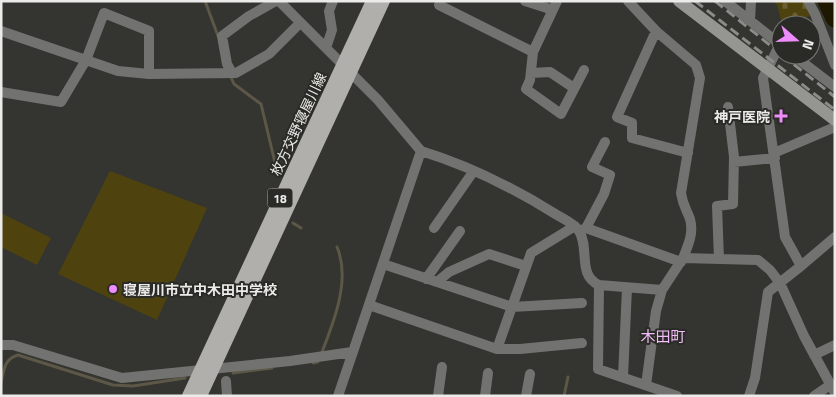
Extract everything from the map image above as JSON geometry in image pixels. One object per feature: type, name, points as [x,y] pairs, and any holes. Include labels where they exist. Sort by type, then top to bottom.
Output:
[{"type":"main road","name":"枚方交野寝屋川線","points":[[201,396],[346,68],[372,1]]},
{"type":"main road","name":"枚方交野寝屋川線","points":[[188,396],[346,68],[384,1]]},
{"type":"street","points":[[230,73],[222,36],[249,16],[278,1],[378,100],[421,151],[519,192],[580,228],[682,260],[758,260],[770,270],[780,283],[814,355],[833,389],[814,396]]},
{"type":"street","points":[[326,48],[332,30],[329,11],[333,1]]},
{"type":"street","points":[[525,1],[555,5],[533,52],[531,73],[526,89],[561,114],[584,70]]},
{"type":"street","points":[[628,1],[656,31],[696,65],[700,78],[681,193],[683,207],[690,218],[690,241],[682,260],[662,290],[656,311],[646,385]]},
{"type":"street","points":[[679,1],[835,120]]},
{"type":"street","points":[[725,1],[771,38]]},
{"type":"street","points":[[750,21],[751,1]]},
{"type":"street","points":[[808,1],[816,14],[835,65]]},
{"type":"street","points":[[439,5],[533,52]]},
{"type":"street","points":[[1,92],[61,102],[86,60],[104,13],[149,31],[149,74]]},
{"type":"street","points":[[1,30],[118,71],[149,74],[230,73],[253,65],[269,54],[300,22]]},
{"type":"street","points":[[656,31],[617,117],[632,124],[632,138],[688,153]]},
{"type":"street","points":[[771,62],[763,78],[785,237],[802,266]]},
{"type":"street","points":[[806,65],[835,87]]},
{"type":"street","points":[[531,73],[550,72],[574,88]]},
{"type":"street","points":[[719,259],[717,206],[733,204],[734,162],[728,107]]},
{"type":"street","points":[[734,162],[774,156],[835,127]]},
{"type":"street","points":[[497,349],[531,252],[580,228],[604,194],[610,175],[592,167],[606,142]]},
{"type":"street","points":[[338,396],[421,151]]},
{"type":"street","points":[[434,228],[473,172]]},
{"type":"street","points":[[580,228],[587,275],[590,281],[599,286],[662,290]]},
{"type":"street","points":[[426,279],[460,231]]},
{"type":"street","points":[[749,396],[755,378],[768,292],[835,237]]},
{"type":"street","points":[[437,282],[449,272],[489,254],[526,266]]},
{"type":"street","points":[[383,264],[512,307],[582,303]]},
{"type":"street","points":[[599,286],[598,369],[677,396]]},
{"type":"street","points":[[623,377],[627,288]]},
{"type":"street","points":[[369,305],[497,349],[520,349],[582,343]]},
{"type":"street","points":[[1,345],[13,344],[122,378],[290,362],[352,352]]},
{"type":"street","points":[[814,355],[835,345]]},
{"type":"street","points":[[438,396],[442,367]]},
{"type":"street","points":[[485,396],[488,373]]},
{"type":"street","points":[[526,396],[530,374]]},
{"type":"street","points":[[226,382],[227,396]]},
{"type":"green space","points":[[773,1],[804,1],[811,15],[780,15],[777,5]]},
{"type":"green space","points":[[110,171],[207,208],[157,320],[58,274]]},
{"type":"green space","points":[[1,213],[51,238],[37,265],[1,247]]},
{"type":"waterway","points":[[205,1],[218,36]]},
{"type":"waterway","points":[[827,1],[835,18]]},
{"type":"waterway","points":[[230,75],[234,84],[261,104],[277,171]]},
{"type":"waterway","points":[[293,223],[301,228]]},
{"type":"waterway","points":[[313,363],[318,362],[338,305],[342,275],[337,247]]},
{"type":"waterway","points":[[1,383],[7,362],[18,355],[113,385],[133,386],[185,378]]},
{"type":"waterway","points":[[233,373],[272,368]]},
{"type":"waterway","points":[[564,396],[568,377]]},
{"type":"railway","points":[[695,1],[835,110]]},
{"type":"railway","points":[[715,1],[771,46]]},
{"type":"railway","points":[[795,65],[835,97]]},
{"type":"place","name":"神戸医院","points":[[781,116]]},
{"type":"place","name":"寝屋川市立中木田中学校","points":[[113,289]]},
{"type":"district","name":"木田町","points":[[663,336]]}]
